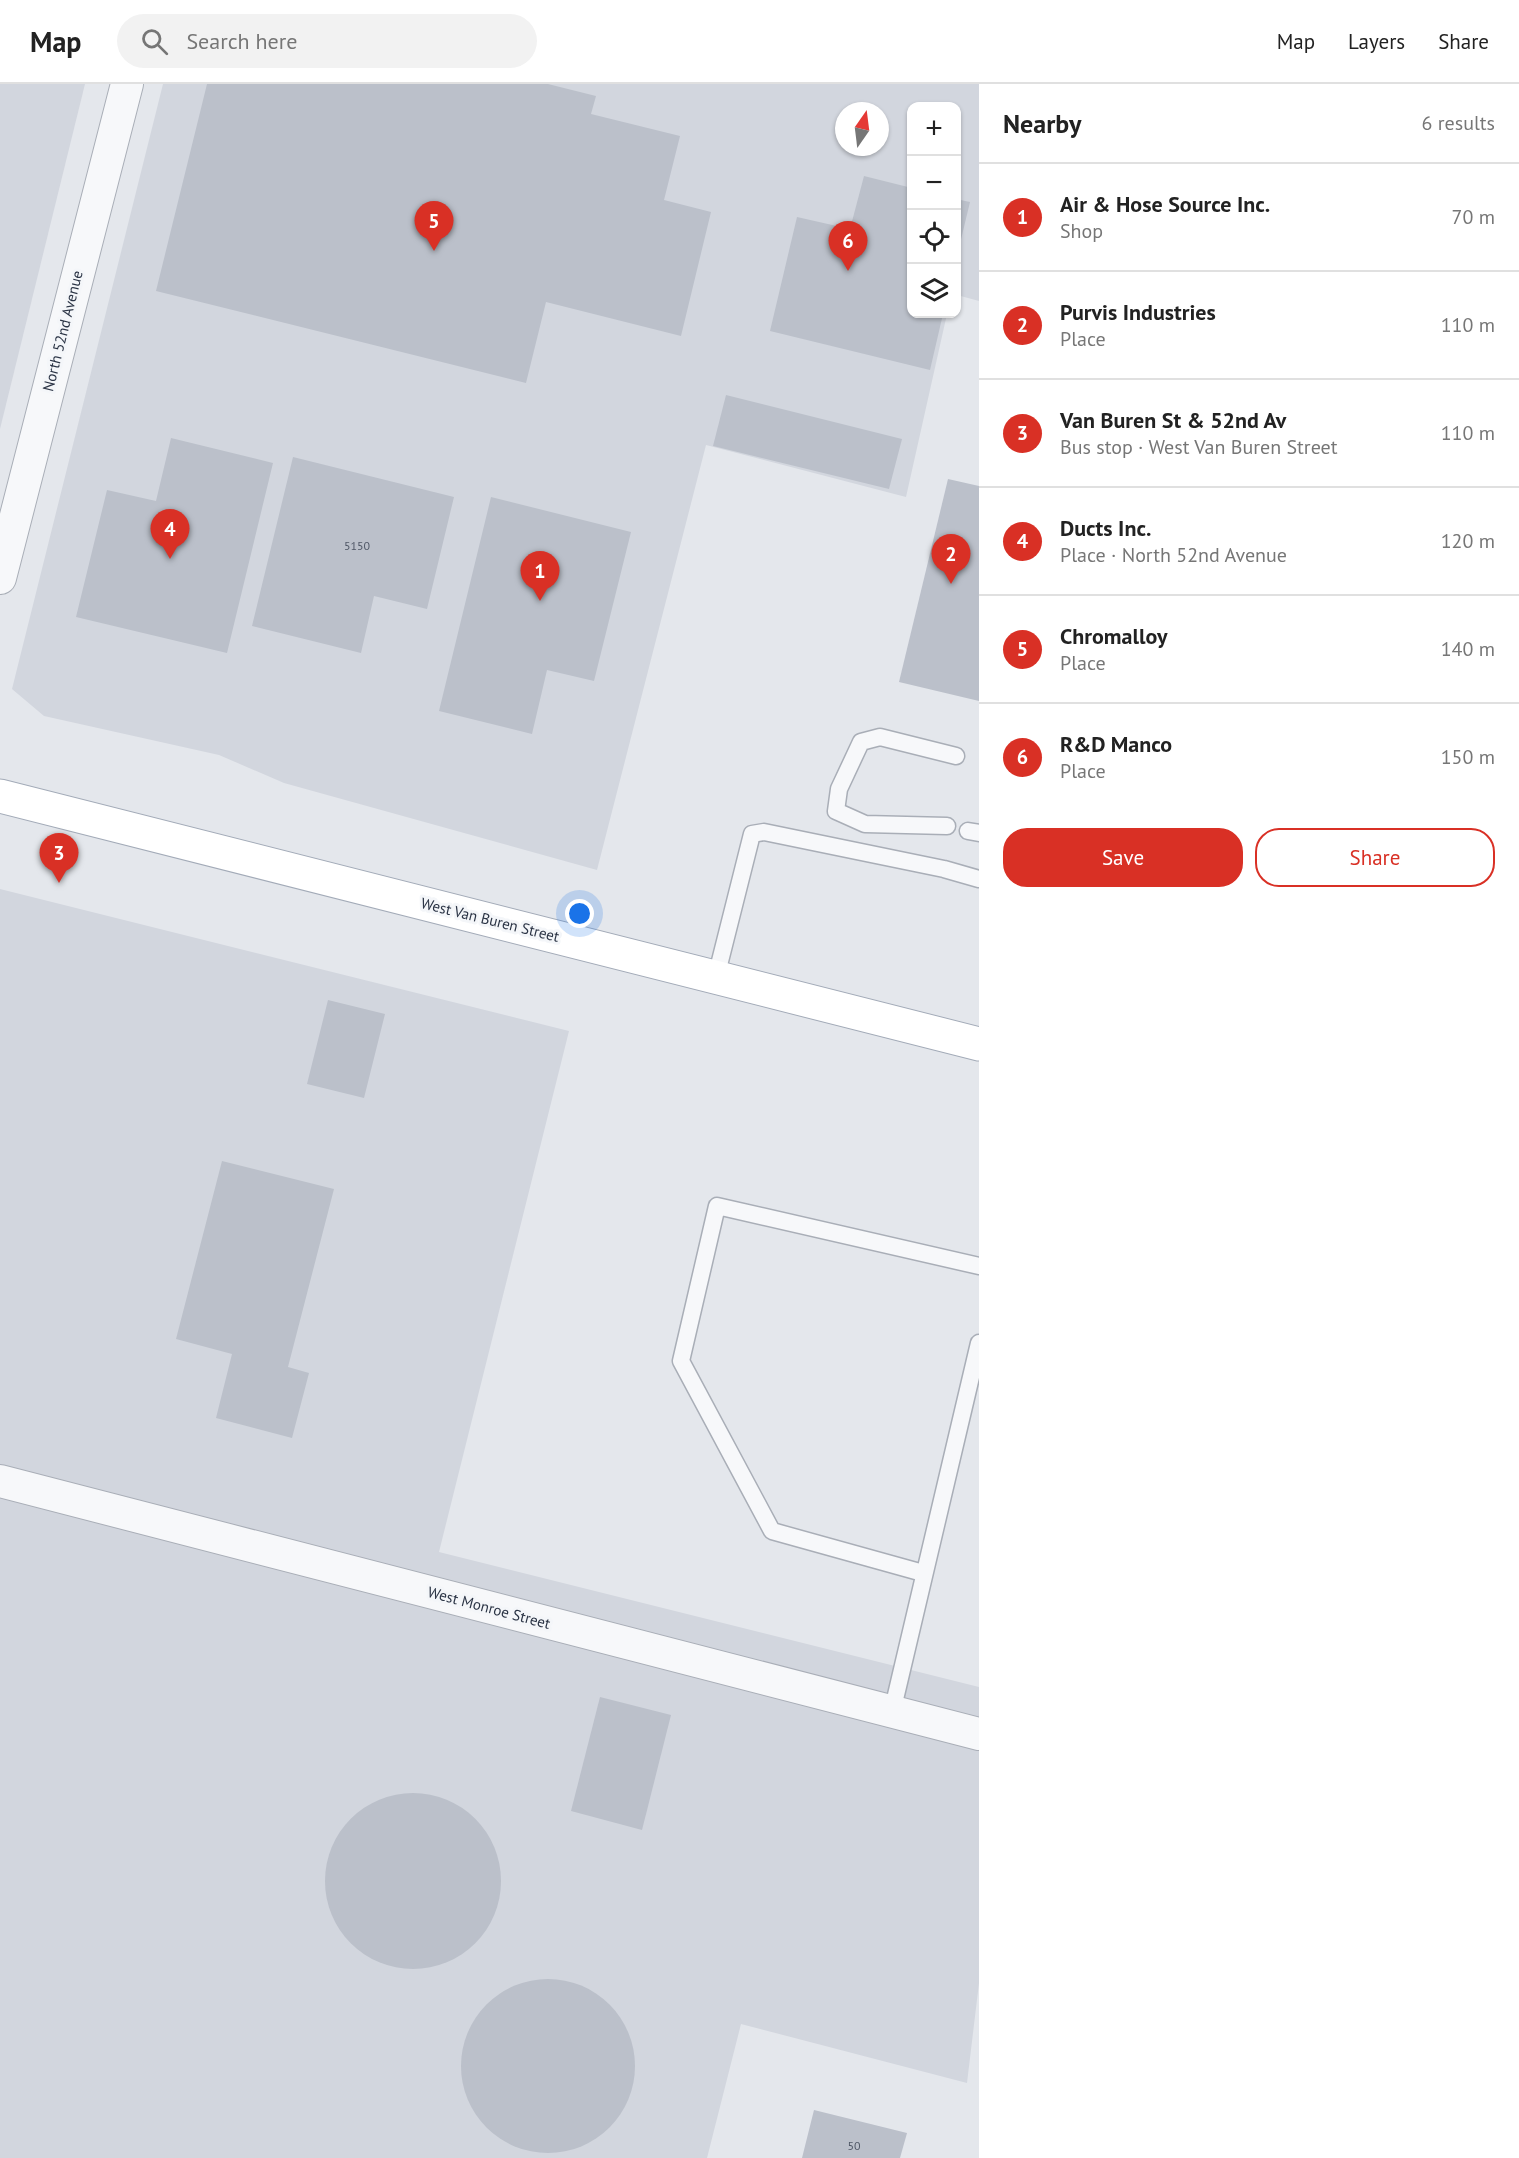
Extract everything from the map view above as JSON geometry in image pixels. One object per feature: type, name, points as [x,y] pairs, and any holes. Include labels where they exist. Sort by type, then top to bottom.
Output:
[{"type":"main road","name":"West Van Buren Street","points":[[0,796],[979,1044]]},
{"type":"street","name":"North 52nd Avenue","points":[[0,578],[127,84]]},
{"type":"street","name":"West Monroe Street","points":[[0,1481],[979,1734]]},
{"type":"lane","points":[[947,826],[865,824],[836,811],[838,789],[861,742],[880,737],[956,756]]},
{"type":"lane","points":[[716,977],[752,834],[764,832],[944,869],[979,879]]},
{"type":"lane","points":[[923,1573],[772,1531],[681,1360],[717,1206],[979,1266]]},
{"type":"lane","points":[[892,1712],[979,1343]]},
{"type":"shaded area","points":[[0,84],[85,84],[0,429]]},
{"type":"shaded area","points":[[163,84],[979,84],[979,301],[961,296],[961,102],[907,102],[907,318],[946,318],[906,497],[706,445],[597,870],[284,783],[219,755],[44,716],[12,689]]},
{"type":"shaded area","points":[[0,889],[569,1031],[439,1552],[979,1687],[979,1983],[967,2083],[741,2024],[707,2158],[0,2158]]},
{"type":"building","points":[[207,84],[548,84],[596,96],[591,114],[680,136],[664,200],[711,212],[681,336],[546,302],[526,383],[156,291]]},
{"type":"building","points":[[864,176],[907,187],[907,318],[942,318],[930,370],[770,331],[797,217],[850,229]]},
{"type":"building","points":[[961,200],[970,202],[961,239]]},
{"type":"building","points":[[726,395],[902,439],[889,489],[713,446]]},
{"type":"building","points":[[171,438],[273,463],[227,653],[76,617],[107,490],[156,501]]},
{"type":"building","points":[[293,457],[454,497],[427,609],[374,596],[361,653],[252,626]]},
{"type":"building","points":[[948,479],[979,486],[979,701],[899,682]]},
{"type":"building","points":[[491,497],[631,532],[594,681],[547,670],[532,734],[439,711]]},
{"type":"building","points":[[328,1000],[385,1014],[364,1098],[307,1084]]},
{"type":"building","points":[[222,1161],[334,1189],[288,1367],[309,1373],[292,1438],[216,1418],[232,1354],[176,1339]]},
{"type":"building","points":[[600,1697],[671,1715],[642,1830],[571,1811]]},
{"type":"building","points":[[413,1793],[447,1800],[462,1808],[475,1819],[486,1832],[494,1847],[501,1881],[494,1915],[486,1930],[475,1943],[462,1954],[447,1962],[413,1969],[379,1962],[364,1954],[351,1943],[340,1930],[332,1915],[325,1881],[332,1847],[340,1832],[351,1819],[364,1808],[379,1800]]},
{"type":"building","points":[[548,1979],[565,1980],[581,1985],[610,2004],[629,2033],[634,2049],[634,2083],[629,2099],[610,2128],[581,2147],[565,2152],[548,2153],[531,2152],[515,2147],[486,2128],[467,2099],[462,2083],[461,2066],[462,2049],[467,2033],[486,2004],[515,1985],[531,1980]]},
{"type":"building","points":[[814,2110],[907,2133],[900,2158],[802,2158]]},
{"type":"place","name":"Chromalloy","points":[[434,251]]},
{"type":"place","name":"R&D Manco","points":[[848,271]]},
{"type":"place","name":"Ducts Inc.","points":[[170,559]]},
{"type":"place","name":"Purvis Industries","points":[[951,584]]},
{"type":"place","name":"Air & Hose Source Inc.","points":[[540,601]]},
{"type":"place","name":"Van Buren St & 52nd Av","points":[[59,883]]}]
